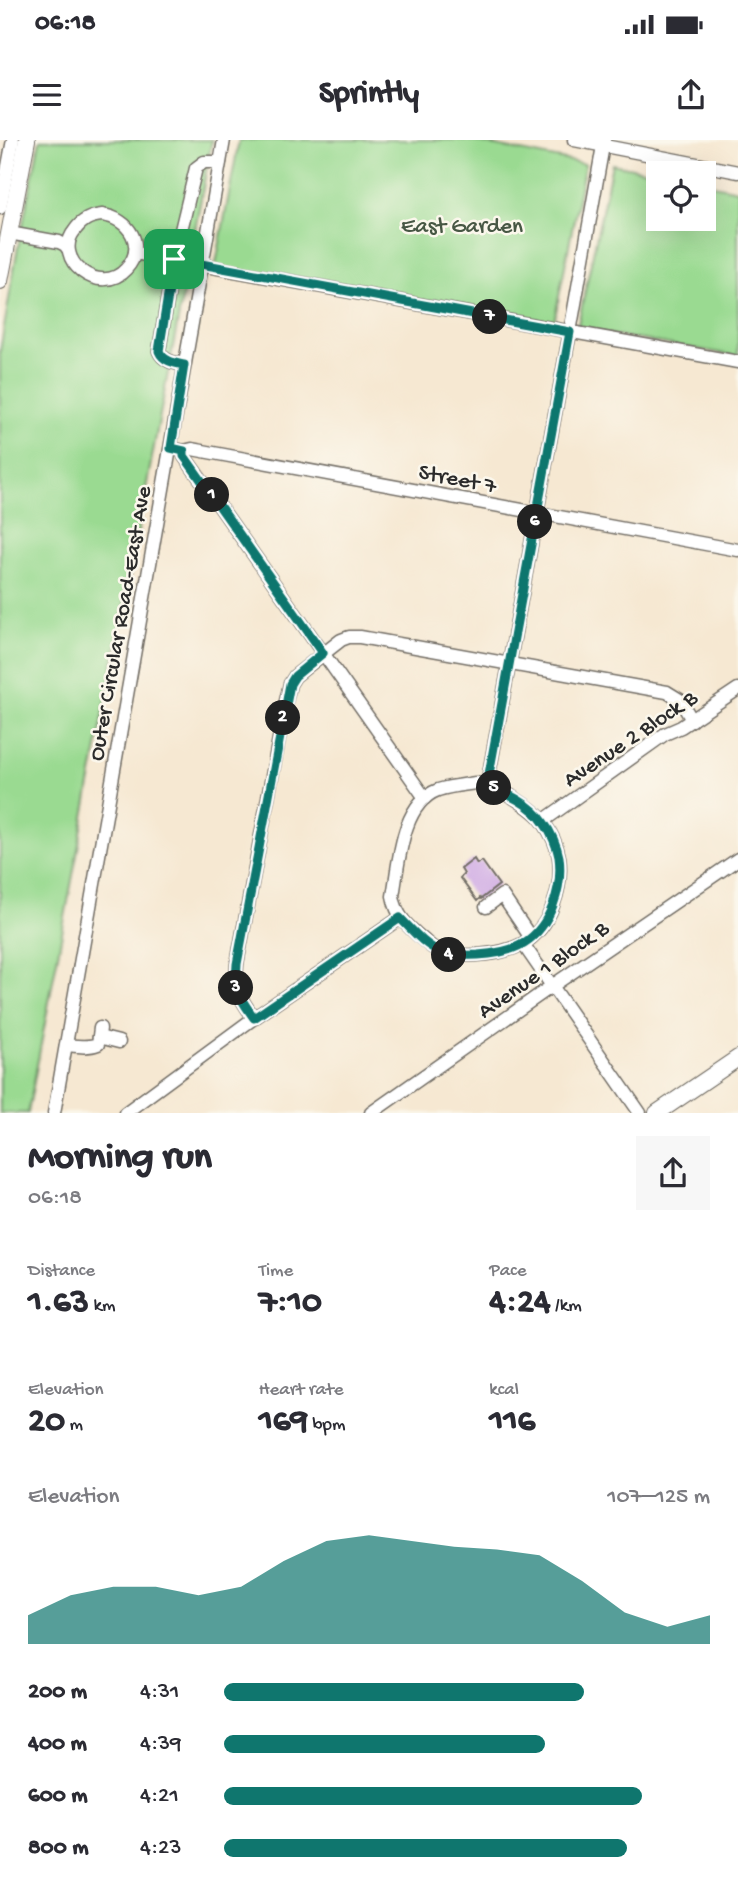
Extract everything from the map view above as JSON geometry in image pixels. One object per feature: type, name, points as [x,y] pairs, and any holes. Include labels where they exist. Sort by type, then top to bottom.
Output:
[{"type":"main road","points":[[0,281],[27,140]]},
{"type":"main road","points":[[657,1113],[738,1058]]},
{"type":"main road","points":[[674,1113],[738,1069]]},
{"type":"street","points":[[0,208],[13,140]]},
{"type":"street","name":"Outer Circular Road-East Ave","points":[[54,1113],[224,140]]},
{"type":"street","points":[[573,140],[603,143],[738,172]]},
{"type":"street","points":[[487,785],[603,143]]},
{"type":"street","points":[[184,365],[172,363],[161,356],[159,351],[174,259],[196,168],[204,162],[220,162]]},
{"type":"street","points":[[10,230],[65,244],[78,268],[86,275],[103,279],[117,276],[125,270],[135,253],[135,243],[129,229],[117,218],[102,215],[87,218],[80,223],[72,234],[68,249]]},
{"type":"street","points":[[10,230],[62,237],[72,234]]},
{"type":"street","points":[[135,253],[738,362]]},
{"type":"street","name":"Street 7","points":[[171,448],[184,451],[192,449],[738,550]]},
{"type":"street","points":[[184,451],[184,456],[425,798]]},
{"type":"street","points":[[254,1018],[238,995],[235,985],[237,964],[290,684],[295,676],[341,640],[349,636],[360,637],[667,692],[680,700],[692,720]]},
{"type":"street","name":"Avenue 2 Block B","points":[[543,821],[665,734],[692,720],[738,689]]},
{"type":"street","points":[[476,783],[487,785],[520,802],[543,821],[559,855],[558,889],[547,918],[527,941],[503,952],[450,955],[430,946],[400,918],[394,906],[393,896],[407,822],[425,798],[436,791],[476,783]]},
{"type":"street","name":"Avenue 1 Block B","points":[[371,1113],[738,859]]},
{"type":"street","points":[[486,907],[502,895],[552,986],[640,1113]]},
{"type":"street","points":[[125,1113],[254,1018],[400,918]]},
{"type":"street","points":[[66,1045],[93,1046],[98,1044],[99,1033],[119,1042]]},
{"type":"green space","points":[[40,140],[212,140],[28,1113],[0,1113],[0,351]]},
{"type":"green space","name":"East Garden","points":[[239,140],[467,140],[585,164],[554,322],[215,269]]},
{"type":"green space","points":[[612,164],[646,171],[646,231],[716,231],[716,185],[738,190],[738,356],[577,329]]},
{"type":"building","points":[[474,859],[477,864],[482,861],[499,885],[477,901],[460,878],[464,874],[461,869]]},
{"type":"route","points":[[174,259],[570,332],[487,785],[534,812],[543,821],[559,855],[558,889],[552,906],[541,927],[523,944],[503,952],[484,955],[450,955],[430,946],[400,918],[254,1018],[238,995],[235,985],[237,964],[290,684],[295,676],[323,653],[184,456],[184,451],[171,448],[184,365],[172,363],[161,356],[159,351],[174,259]]}]
